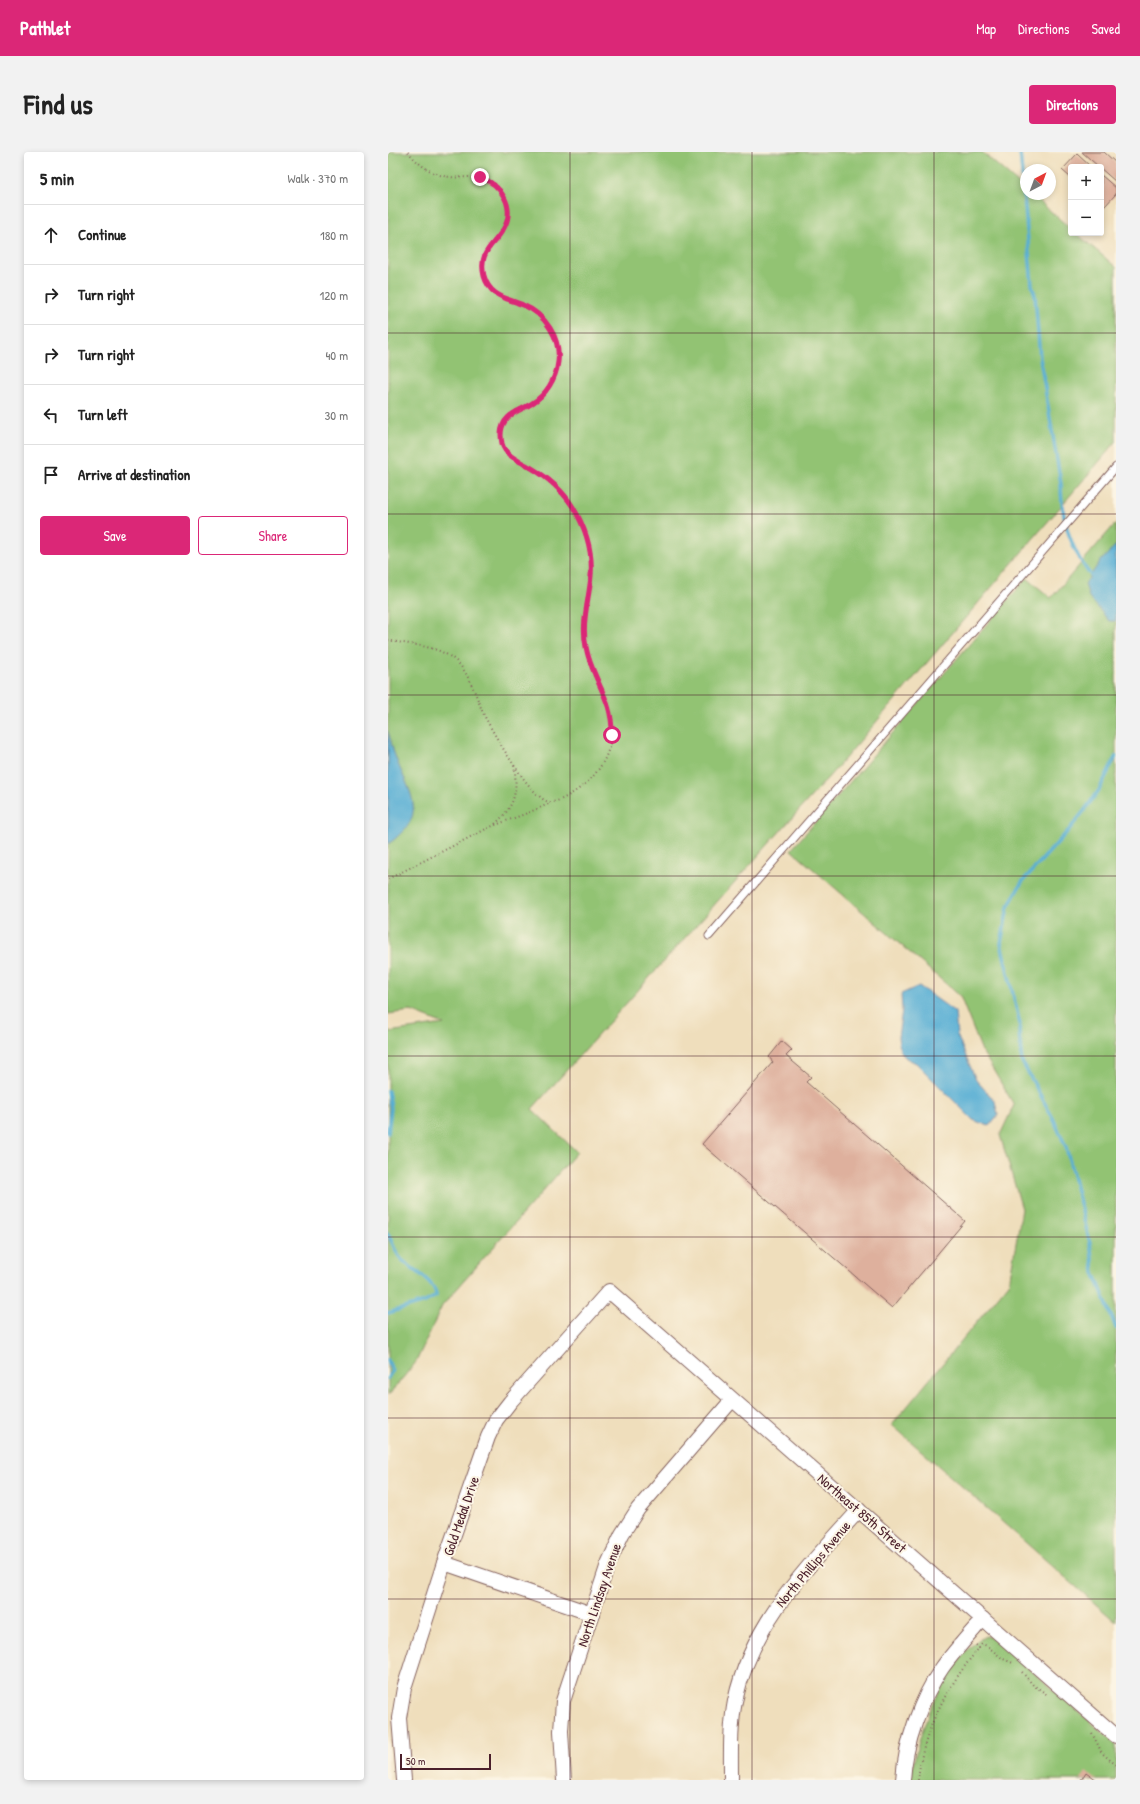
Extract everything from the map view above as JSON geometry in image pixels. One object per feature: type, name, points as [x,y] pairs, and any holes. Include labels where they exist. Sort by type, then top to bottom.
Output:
[{"type":"street","name":"Northeast 85th Street","points":[[609,1291],[1116,1736]]},
{"type":"street","name":"Gold Medal Drive","points":[[404,1780],[399,1718],[404,1688],[444,1563],[488,1437],[496,1420],[609,1291]]},
{"type":"street","name":"North Lindsay Avenue","points":[[564,1780],[561,1731],[563,1701],[608,1564],[622,1534],[638,1509],[732,1400]]},
{"type":"street","name":"North Phillips Avenue","points":[[731,1780],[731,1737],[735,1701],[753,1649],[778,1603],[859,1510]]},
{"type":"street","points":[[444,1563],[592,1614]]},
{"type":"street","points":[[903,1780],[908,1746],[926,1697],[941,1669],[983,1618]]},
{"type":"lane","points":[[709,936],[1116,467]]},
{"type":"path","points":[[388,879],[494,825],[525,814],[574,793],[596,773],[605,760],[609,748],[612,722],[606,697],[590,666],[586,647],[584,617],[592,574],[591,556],[586,534],[572,506],[564,495],[544,477],[509,455],[502,443],[501,433],[508,417],[514,412],[532,404],[540,398],[552,381],[558,361],[558,349],[549,325],[541,316],[524,305],[494,293],[485,278],[483,261],[486,251],[504,228],[507,220],[507,205],[501,191],[496,185],[480,177],[447,177],[429,171],[421,166],[408,152]]},
{"type":"path","points":[[388,640],[436,649],[457,662],[466,675],[486,718],[514,764],[539,796],[552,802]]},
{"type":"path","points":[[494,825],[505,815],[514,797],[516,779],[514,764]]},
{"type":"path","points":[[967,1638],[979,1648]]},
{"type":"path","points":[[918,1780],[924,1749],[933,1720],[952,1683],[982,1644],[987,1646],[1002,1659],[1018,1666]]},
{"type":"path","points":[[1021,1671],[1033,1685],[1054,1698]]},
{"type":"path","points":[[1090,1728],[1102,1753],[1116,1765]]},
{"type":"green space","points":[[388,152],[982,152],[1020,185],[1020,200],[1038,200],[1068,226],[1068,236],[1080,236],[1116,267],[1116,442],[842,762],[532,1109],[577,1152],[442,1306],[416,1362],[388,1396],[388,1032],[444,1024],[411,1011],[388,1014]]},
{"type":"green space","points":[[1116,523],[1116,1622],[892,1425],[1009,1283],[1022,1209],[1000,1135],[1014,1105],[982,1051],[960,996],[791,850],[1027,578],[1051,598]]},
{"type":"green space","points":[[986,1636],[994,1638],[1116,1744],[1116,1780],[910,1780],[917,1749],[926,1720],[946,1679],[972,1645]]},
{"type":"water","points":[[1116,545],[1116,621],[1109,621],[1089,597],[1085,584],[1099,563]]},
{"type":"water","points":[[388,731],[395,755],[408,786],[413,805],[413,814],[409,823],[402,832],[388,844]]},
{"type":"water","points":[[919,986],[955,1012],[957,1035],[976,1080],[995,1101],[998,1115],[989,1126],[973,1120],[916,1063],[906,1058],[900,1051],[898,1037],[902,1010],[901,994]]},
{"type":"building","points":[[1082,152],[1104,152],[1116,163],[1116,182],[1104,171],[1104,164],[1096,164]]},
{"type":"building","points":[[1077,154],[1088,164],[1068,164],[1068,175],[1062,170]]},
{"type":"building","points":[[1104,178],[1116,188],[1116,194],[1104,207]]},
{"type":"building","points":[[782,1041],[792,1050],[786,1056],[811,1077],[806,1082],[965,1221],[892,1308],[702,1144],[773,1062],[769,1057]]},
{"type":"building","points":[[1086,1772],[1097,1780],[1081,1780]]},
{"type":"waterway","points":[[1020,152],[1040,358],[1061,484],[1061,497],[1065,522],[1073,546],[1085,568],[1093,578]]},
{"type":"waterway","points":[[1116,756],[1099,790],[1084,811],[1022,882],[1008,907],[1001,943],[1020,1024],[1019,1032],[1022,1062],[1053,1118],[1066,1147],[1090,1243],[1094,1272],[1116,1328]]},
{"type":"waterway","points":[[388,1091],[391,1108],[388,1133]]},
{"type":"waterway","points":[[388,1234],[401,1259],[428,1281],[435,1291],[436,1296],[425,1302],[388,1313]]},
{"type":"waterway","points":[[388,1360],[392,1371],[388,1378]]},
{"type":"route","points":[[480,177],[488,179],[496,185],[506,200],[508,210],[504,228],[486,251],[483,261],[485,278],[494,293],[509,301],[524,305],[534,310],[541,316],[549,325],[555,337],[558,349],[556,371],[547,390],[532,404],[514,412],[508,417],[501,433],[502,443],[504,449],[509,455],[544,477],[564,495],[580,520],[586,534],[591,556],[592,574],[584,617],[586,647],[590,666],[606,697],[610,710],[612,735]]}]
